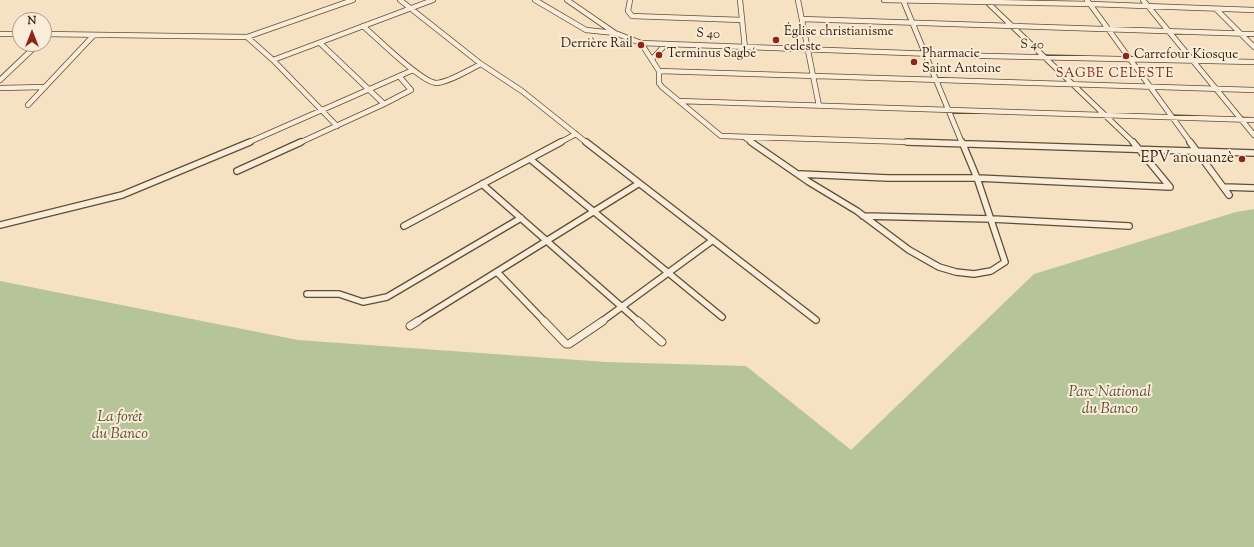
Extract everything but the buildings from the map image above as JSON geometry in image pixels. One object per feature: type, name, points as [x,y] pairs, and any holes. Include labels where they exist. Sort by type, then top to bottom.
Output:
[{"type":"street","points":[[52,34],[247,37],[353,0]]},
{"type":"street","points":[[400,0],[481,64],[522,91],[638,184],[816,320]]},
{"type":"street","points":[[273,60],[433,0]]},
{"type":"street","points":[[535,0],[586,30],[615,33]]},
{"type":"street","points":[[567,0],[615,33]]},
{"type":"street","points":[[630,0],[628,11],[629,15],[632,16],[742,20]]},
{"type":"street","points":[[740,0],[745,48]]},
{"type":"street","points":[[798,0],[819,106]]},
{"type":"street","points":[[884,0],[1089,2],[1254,10]]},
{"type":"street","points":[[744,137],[800,174],[808,182],[864,216],[896,240],[939,267],[956,272],[983,274],[995,270],[1005,262],[992,219],[977,178],[903,0]]},
{"type":"street","points":[[1143,0],[1254,134]]},
{"type":"street","points":[[800,174],[888,178],[977,178],[1170,187],[1140,149],[1106,115],[1044,58],[988,2]]},
{"type":"street","points":[[1089,2],[1229,194]]},
{"type":"street","points":[[1216,9],[1254,48]]},
{"type":"street","points":[[802,19],[1254,34]]},
{"type":"street","points":[[363,26],[413,70],[430,82],[438,83],[481,64]]},
{"type":"street","name":"S 40","points":[[615,33],[641,43],[745,48],[1044,58],[1254,62]]},
{"type":"street","points":[[0,34],[12,34]]},
{"type":"street","points":[[28,106],[93,36]]},
{"type":"street","points":[[247,37],[273,60],[337,126]]},
{"type":"street","points":[[320,43],[384,104]]},
{"type":"street","points":[[641,43],[659,71],[659,83],[662,87],[721,136],[1254,153]]},
{"type":"street","points":[[652,59],[666,44]]},
{"type":"street","points":[[0,80],[30,52]]},
{"type":"street","points":[[0,225],[122,195],[220,155],[413,70]]},
{"type":"street","points":[[659,71],[1254,90]]},
{"type":"street","points":[[237,171],[337,126],[411,90],[399,76]]},
{"type":"street","points":[[0,88],[45,87]]},
{"type":"street","points":[[679,101],[1254,120]]},
{"type":"street","points":[[404,226],[576,134]]},
{"type":"street","points":[[530,159],[722,317]]},
{"type":"street","points":[[482,184],[662,342]]},
{"type":"street","points":[[410,326],[638,184]]},
{"type":"street","points":[[1224,187],[1254,188]]},
{"type":"street","points":[[864,216],[992,219],[1129,226]]},
{"type":"street","points":[[307,294],[339,294],[363,302],[387,297],[521,218]]},
{"type":"street","points":[[497,272],[566,344],[572,343],[622,308],[713,240]]},
{"type":"green space","name":"La forêt du Banco","points":[[1254,209],[1254,547],[0,547],[0,281],[298,340],[606,362],[746,366],[851,450],[1034,274],[1236,212]]},
{"type":"place","name":"Église christianisme celeste","points":[[776,40]]},
{"type":"place","name":"Derrière Rail","points":[[641,45]]},
{"type":"place","name":"Terminus Sagbé","points":[[659,55]]},
{"type":"place","name":"Carrefour Kiosque","points":[[1126,56]]},
{"type":"place","name":"Pharmacie Saint Antoine","points":[[914,62]]},
{"type":"place","name":"EPV anouanzè","points":[[1242,159]]},
{"type":"district","name":"SAGBE CELESTE","points":[[1115,75]]},
{"type":"park label","name":"Parc National du Banco","points":[[1110,402]]}]
